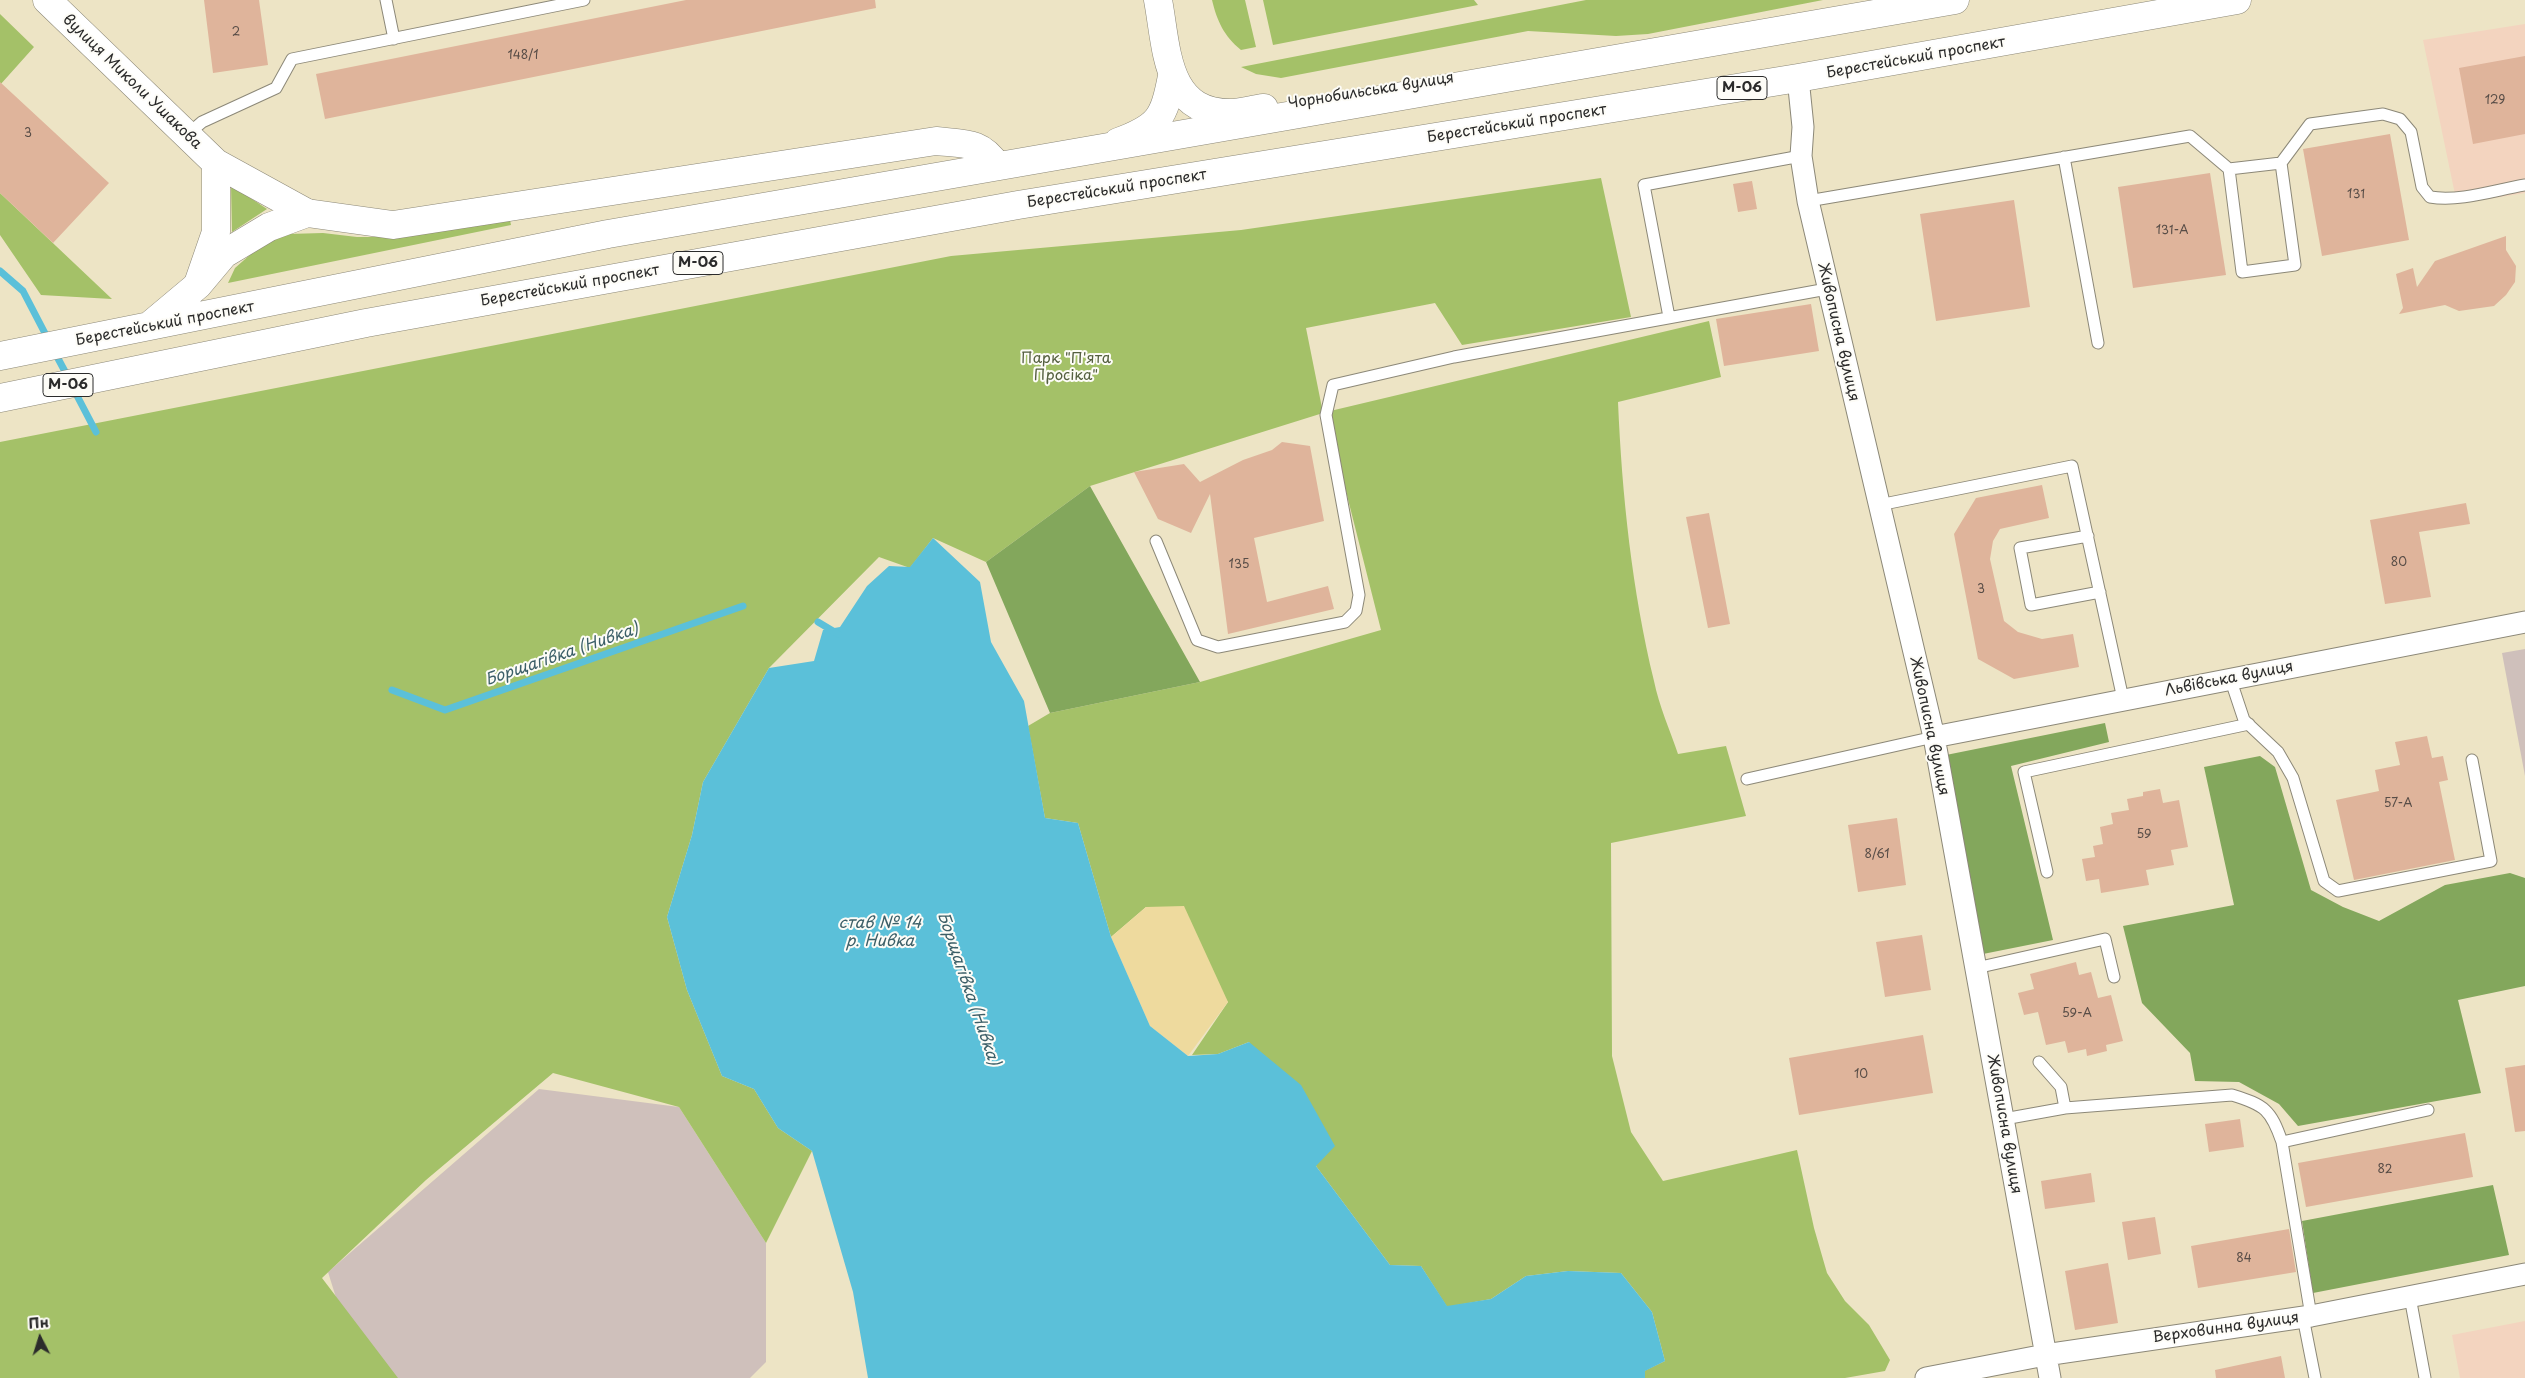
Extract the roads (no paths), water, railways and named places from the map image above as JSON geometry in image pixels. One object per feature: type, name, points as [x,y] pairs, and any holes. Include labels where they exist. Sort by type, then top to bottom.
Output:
[{"type":"main road","name":"вулиця Миколи Ушакова","points":[[47,0],[216,163],[306,213]]},
{"type":"main road","name":"Чорнобильська вулиця","points":[[1158,0],[1172,76],[1182,94],[1194,104],[1206,110],[1230,113],[1549,63],[1584,65]]},
{"type":"main road","name":"Берестейський проспект","points":[[11,354],[608,234],[1955,0]]},
{"type":"main road","name":"Берестейський проспект","points":[[0,398],[366,323],[1018,205],[1798,78],[2237,0]]},
{"type":"main road","name":"Чорнобильська вулиця","points":[[1101,148],[1137,135],[1157,122],[1167,105],[1172,76]]},
{"type":"main road","points":[[146,328],[198,285],[224,254],[269,227],[306,213],[392,225],[936,141],[974,145],[989,153],[997,166]]},
{"type":"main road","points":[[198,285],[216,232],[216,163]]},
{"type":"street","name":"Живописна вулиця","points":[[1798,78],[1803,127],[1801,156],[1808,201],[1934,737],[2004,1119],[2044,1354],[2050,1378]]},
{"type":"street","name":"Львівська вулиця","points":[[1934,737],[2525,622]]},
{"type":"street","name":"Верховинна вулиця","points":[[1926,1378],[2044,1354],[2307,1317],[2525,1274]]},
{"type":"lane","points":[[386,0],[394,39]]},
{"type":"lane","points":[[187,135],[202,122],[276,88],[292,59],[584,0]]},
{"type":"lane","points":[[1808,201],[2190,136],[2229,169],[2242,272],[2295,265],[2281,163],[2310,124],[2383,114],[2400,119],[2411,132],[2422,187],[2430,197],[2456,198],[2525,185]]},
{"type":"lane","points":[[1669,317],[1644,185],[1801,156]]},
{"type":"lane","points":[[2064,157],[2098,343]]},
{"type":"lane","points":[[2229,169],[2281,163]]},
{"type":"lane","points":[[1156,540],[1197,640],[1206,644],[1218,647],[1345,622],[1356,611],[1358,595],[1326,415],[1333,385],[1454,357],[1828,289]]},
{"type":"lane","points":[[1879,505],[2072,466],[2123,699]]},
{"type":"lane","points":[[2088,536],[2020,548],[2031,605],[2100,592]]},
{"type":"lane","points":[[2230,678],[2244,720],[2278,752],[2293,778],[2324,882],[2338,891],[2491,860],[2472,760]]},
{"type":"lane","points":[[2047,872],[2024,772],[2249,724]]},
{"type":"lane","points":[[1747,779],[1934,737]]},
{"type":"lane","points":[[1976,968],[2105,939],[2114,977]]},
{"type":"lane","points":[[2039,1062],[2061,1087],[2065,1108]]},
{"type":"lane","points":[[2004,1119],[2065,1108],[2232,1095],[2250,1101],[2273,1116],[2282,1142],[2315,1378]]},
{"type":"lane","points":[[2282,1142],[2428,1110]]},
{"type":"lane","points":[[2410,1297],[2426,1378]]},
{"type":"water","name":"став № 14 р. Нивка","points":[[933,538],[980,582],[991,642],[1024,701],[1045,818],[1078,823],[1111,937],[1150,1026],[1188,1056],[1218,1054],[1249,1042],[1301,1085],[1335,1146],[1316,1166],[1390,1265],[1421,1266],[1447,1306],[1491,1299],[1526,1276],[1568,1271],[1621,1273],[1652,1312],[1665,1361],[1645,1371],[1645,1378],[868,1378],[853,1292],[812,1151],[778,1128],[754,1089],[722,1076],[687,990],[667,917],[692,835],[703,782],[769,668],[814,661],[823,630],[840,627],[867,586],[889,566],[910,567]]},
{"type":"waterway","name":"Борщагівка (Нивка)","points":[[0,271],[23,291],[49,341]]},
{"type":"waterway","name":"Борщагівка (Нивка)","points":[[54,351],[69,379]]},
{"type":"waterway","name":"Борщагівка (Нивка)","points":[[73,388],[96,432]]},
{"type":"waterway","name":"Борщагівка (Нивка)","points":[[392,690],[445,710],[743,606]]},
{"type":"waterway","name":"Борщагівка (Нивка)","points":[[818,622],[838,634]]},
{"type":"park label","name":"Парк \"П'ята Просіка\"","points":[[1066,368]]}]
